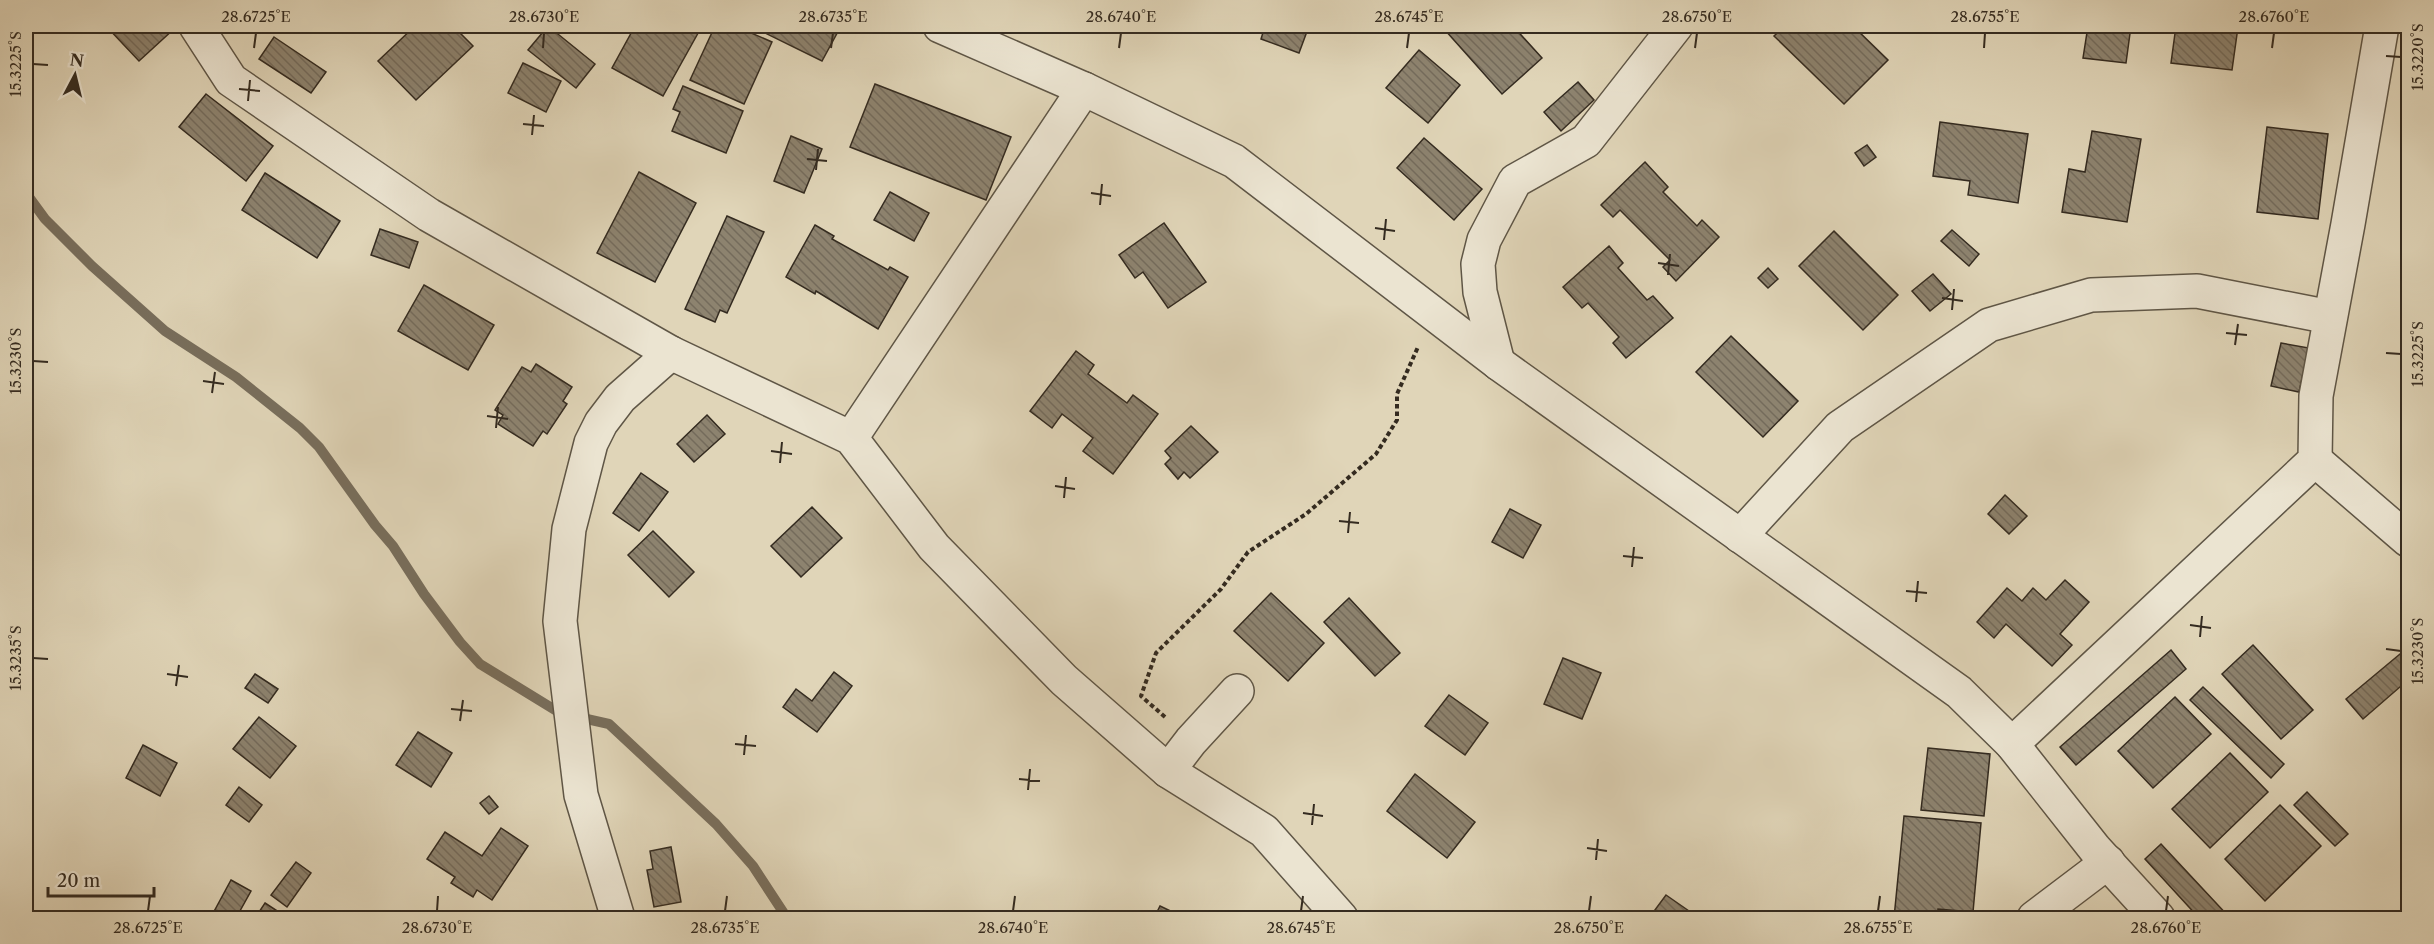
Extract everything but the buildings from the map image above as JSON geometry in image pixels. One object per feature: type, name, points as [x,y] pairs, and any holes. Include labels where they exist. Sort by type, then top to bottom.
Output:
[{"type":"street","points":[[195,26],[231,80],[429,215],[671,353],[851,438],[934,547],[1064,680],[1168,771],[1264,831],[1341,918]]},
{"type":"street","points":[[940,26],[1084,89],[1234,161],[1498,363],[1959,692],[2012,744],[2108,862],[2158,918]]},
{"type":"street","points":[[1498,363],[1480,292],[1478,264],[1484,240],[1515,181],[1586,141],[1676,26]]},
{"type":"street","points":[[2012,744],[2315,460],[2316,396],[2382,26]]},
{"type":"street","points":[[851,438],[1084,89]]},
{"type":"street","points":[[1740,536],[1840,427],[1989,325],[2091,295],[2197,291],[2331,317]]},
{"type":"street","points":[[618,918],[581,795],[560,621],[569,529],[591,443],[601,423],[620,398],[671,353]]},
{"type":"street","points":[[2315,460],[2409,540]]},
{"type":"street","points":[[1168,771],[1191,741],[1237,691]]},
{"type":"street","points":[[2034,918],[2108,862]]},
{"type":"path","points":[[1191,741],[1141,696],[1156,653],[1221,589],[1248,552],[1306,514],[1376,454],[1397,420],[1397,394],[1433,313]]},
{"type":"waterway","points":[[26,193],[45,219],[92,266],[165,331],[236,377],[300,428],[319,447],[375,525],[393,546],[424,594],[460,642],[480,664],[560,713],[609,724],[716,824],[753,866],[787,918]]}]
